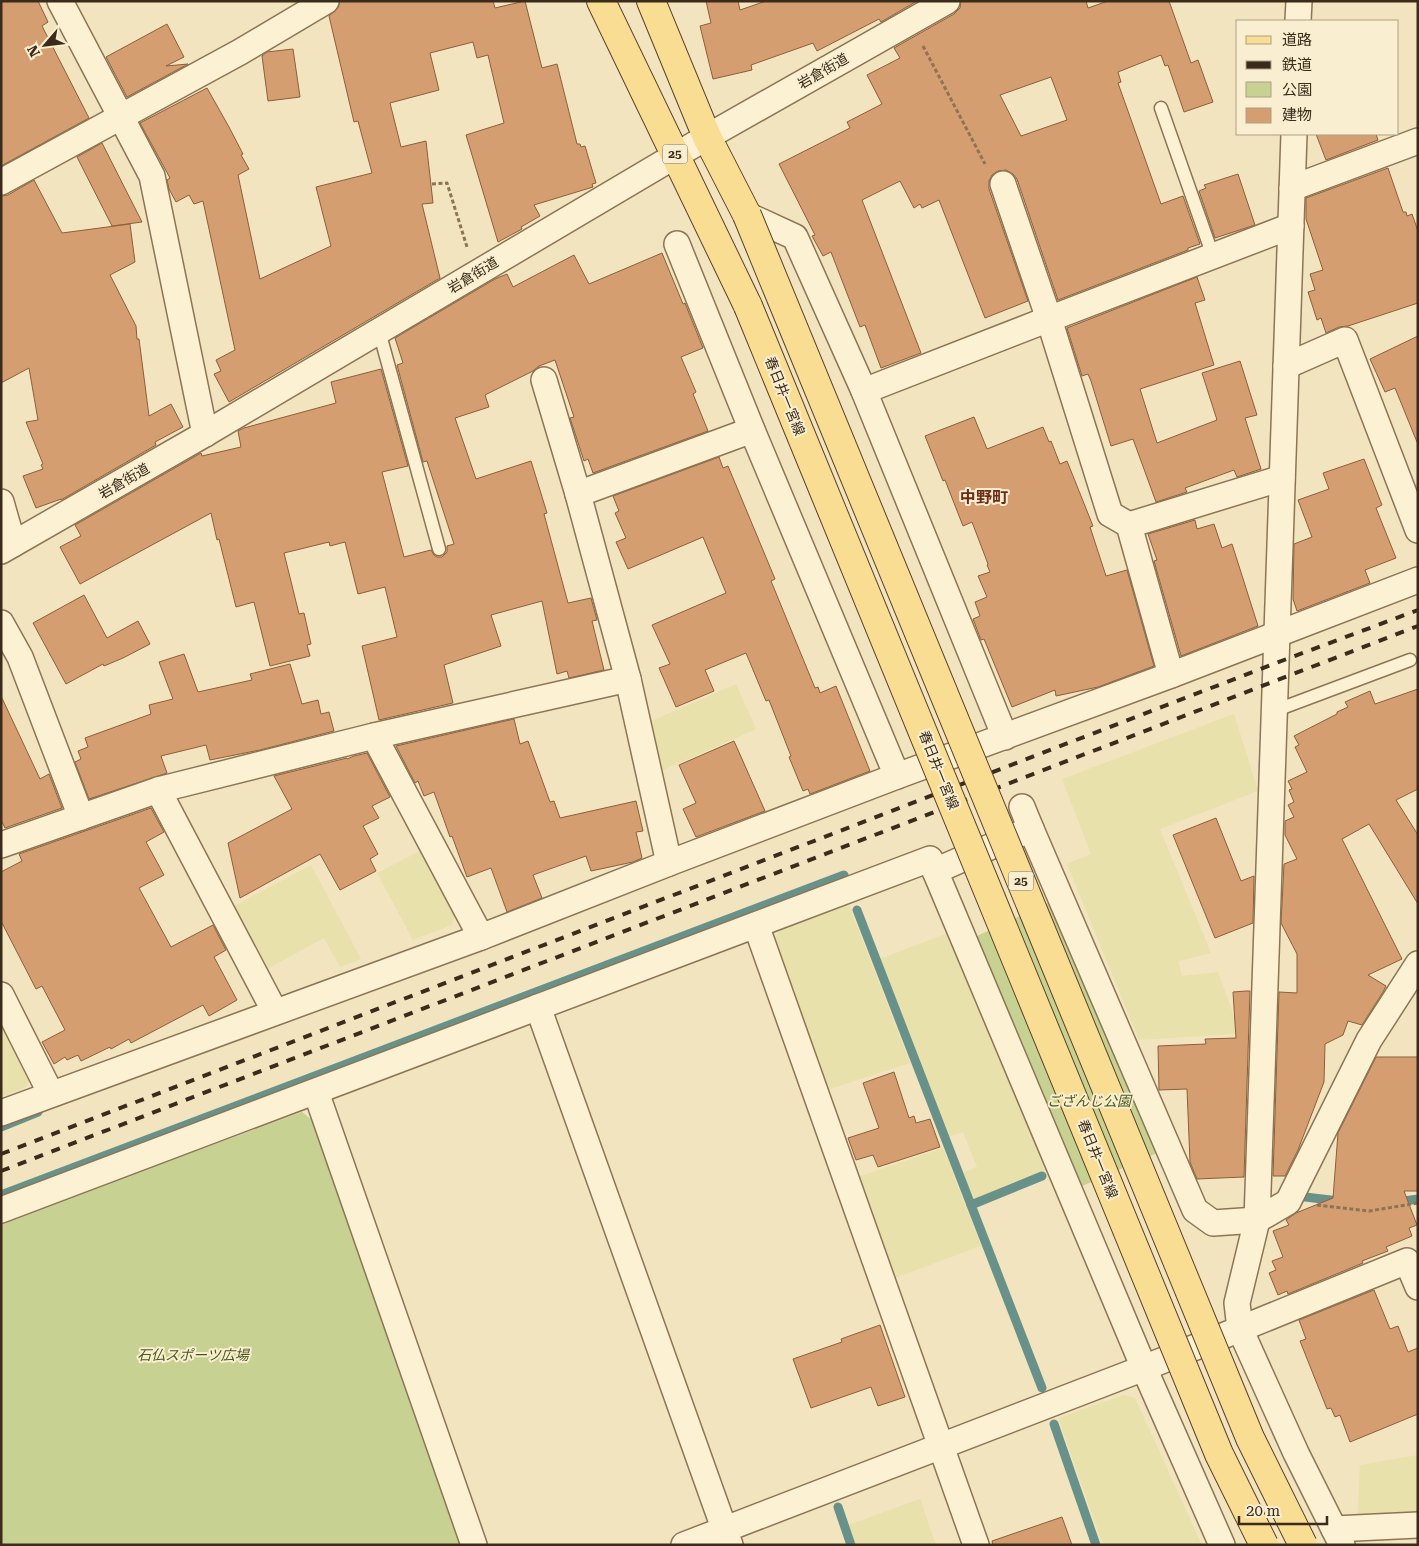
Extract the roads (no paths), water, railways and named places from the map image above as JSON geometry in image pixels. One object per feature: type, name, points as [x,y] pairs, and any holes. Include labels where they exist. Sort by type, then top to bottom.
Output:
[{"type":"main road","name":"春日井一宮線","points":[[601,1],[748,306],[1215,1445],[1264,1545]]},
{"type":"main road","name":"25","points":[[651,1],[707,137],[747,214],[1250,1438],[1303,1545]]},
{"type":"street","points":[[60,1],[152,176],[205,434]]},
{"type":"street","points":[[1,182],[240,52],[326,1]]},
{"type":"street","name":"岩倉街道","points":[[7,548],[205,434],[707,137],[947,1]]},
{"type":"street","points":[[1298,20],[1299,1]]},
{"type":"street","points":[[1294,135],[1257,1220],[1237,1303],[1240,1329],[1296,1453],[1338,1537],[1418,1525]]},
{"type":"street","points":[[1292,188],[1418,142]]},
{"type":"street","points":[[1003,184],[1049,319],[1110,514],[1129,525],[1171,675]]},
{"type":"street","points":[[747,214],[795,237],[864,391],[1004,736]]},
{"type":"street","points":[[864,391],[1291,226]]},
{"type":"street","points":[[677,244],[752,430],[897,776]]},
{"type":"street","points":[[1286,366],[1345,340],[1418,530]]},
{"type":"street","points":[[544,380],[578,494],[628,679],[669,863]]},
{"type":"street","points":[[578,494],[752,430]]},
{"type":"street","points":[[1129,525],[1282,478]]},
{"type":"street","points":[[1,502],[7,548]]},
{"type":"street","points":[[1,1112],[481,937],[897,776],[1171,675],[1418,580]]},
{"type":"street","points":[[1,623],[20,657],[81,817]]},
{"type":"street","points":[[1,845],[158,790],[374,736],[628,679]]},
{"type":"street","points":[[374,736],[481,937]]},
{"type":"street","points":[[158,790],[274,1012]]},
{"type":"street","points":[[935,871],[1026,818],[1195,1210],[1213,1223],[1257,1220],[1288,1202],[1369,1040],[1418,964]]},
{"type":"street","points":[[1,1210],[930,859],[1144,1368],[1222,1545]]},
{"type":"street","points":[[756,925],[976,1545]]},
{"type":"street","points":[[1,995],[51,1094]]},
{"type":"street","points":[[538,1008],[727,1537]]},
{"type":"street","points":[[316,1092],[474,1545]]},
{"type":"street","points":[[684,1545],[727,1537],[941,1446],[1144,1368],[1413,1259],[1418,1287]]},
{"type":"lane","points":[[1161,108],[1213,256]]},
{"type":"lane","points":[[379,331],[439,549]]},
{"type":"lane","points":[[1274,711],[1410,660]]},
{"type":"waterway","points":[[1,1195],[844,875]]},
{"type":"waterway","points":[[857,910],[971,1205],[1042,1176]]},
{"type":"waterway","points":[[1,1127],[38,1112]]},
{"type":"waterway","points":[[1305,1197],[1339,1201]]},
{"type":"waterway","points":[[1397,1202],[1418,1199]]},
{"type":"waterway","points":[[971,1205],[1042,1388]]},
{"type":"waterway","points":[[1054,1424],[1096,1545]]},
{"type":"waterway","points":[[838,1507],[851,1545]]},
{"type":"railway","points":[[1,1154],[1418,610]]},
{"type":"railway","points":[[1,1171],[1418,626]]},
{"type":"district","name":"中野町","points":[[984,497]]},
{"type":"park label","name":"ござんじ公園","points":[[1089,1101]]},
{"type":"park label","name":"石仏スポーツ広場","points":[[193,1355]]}]
